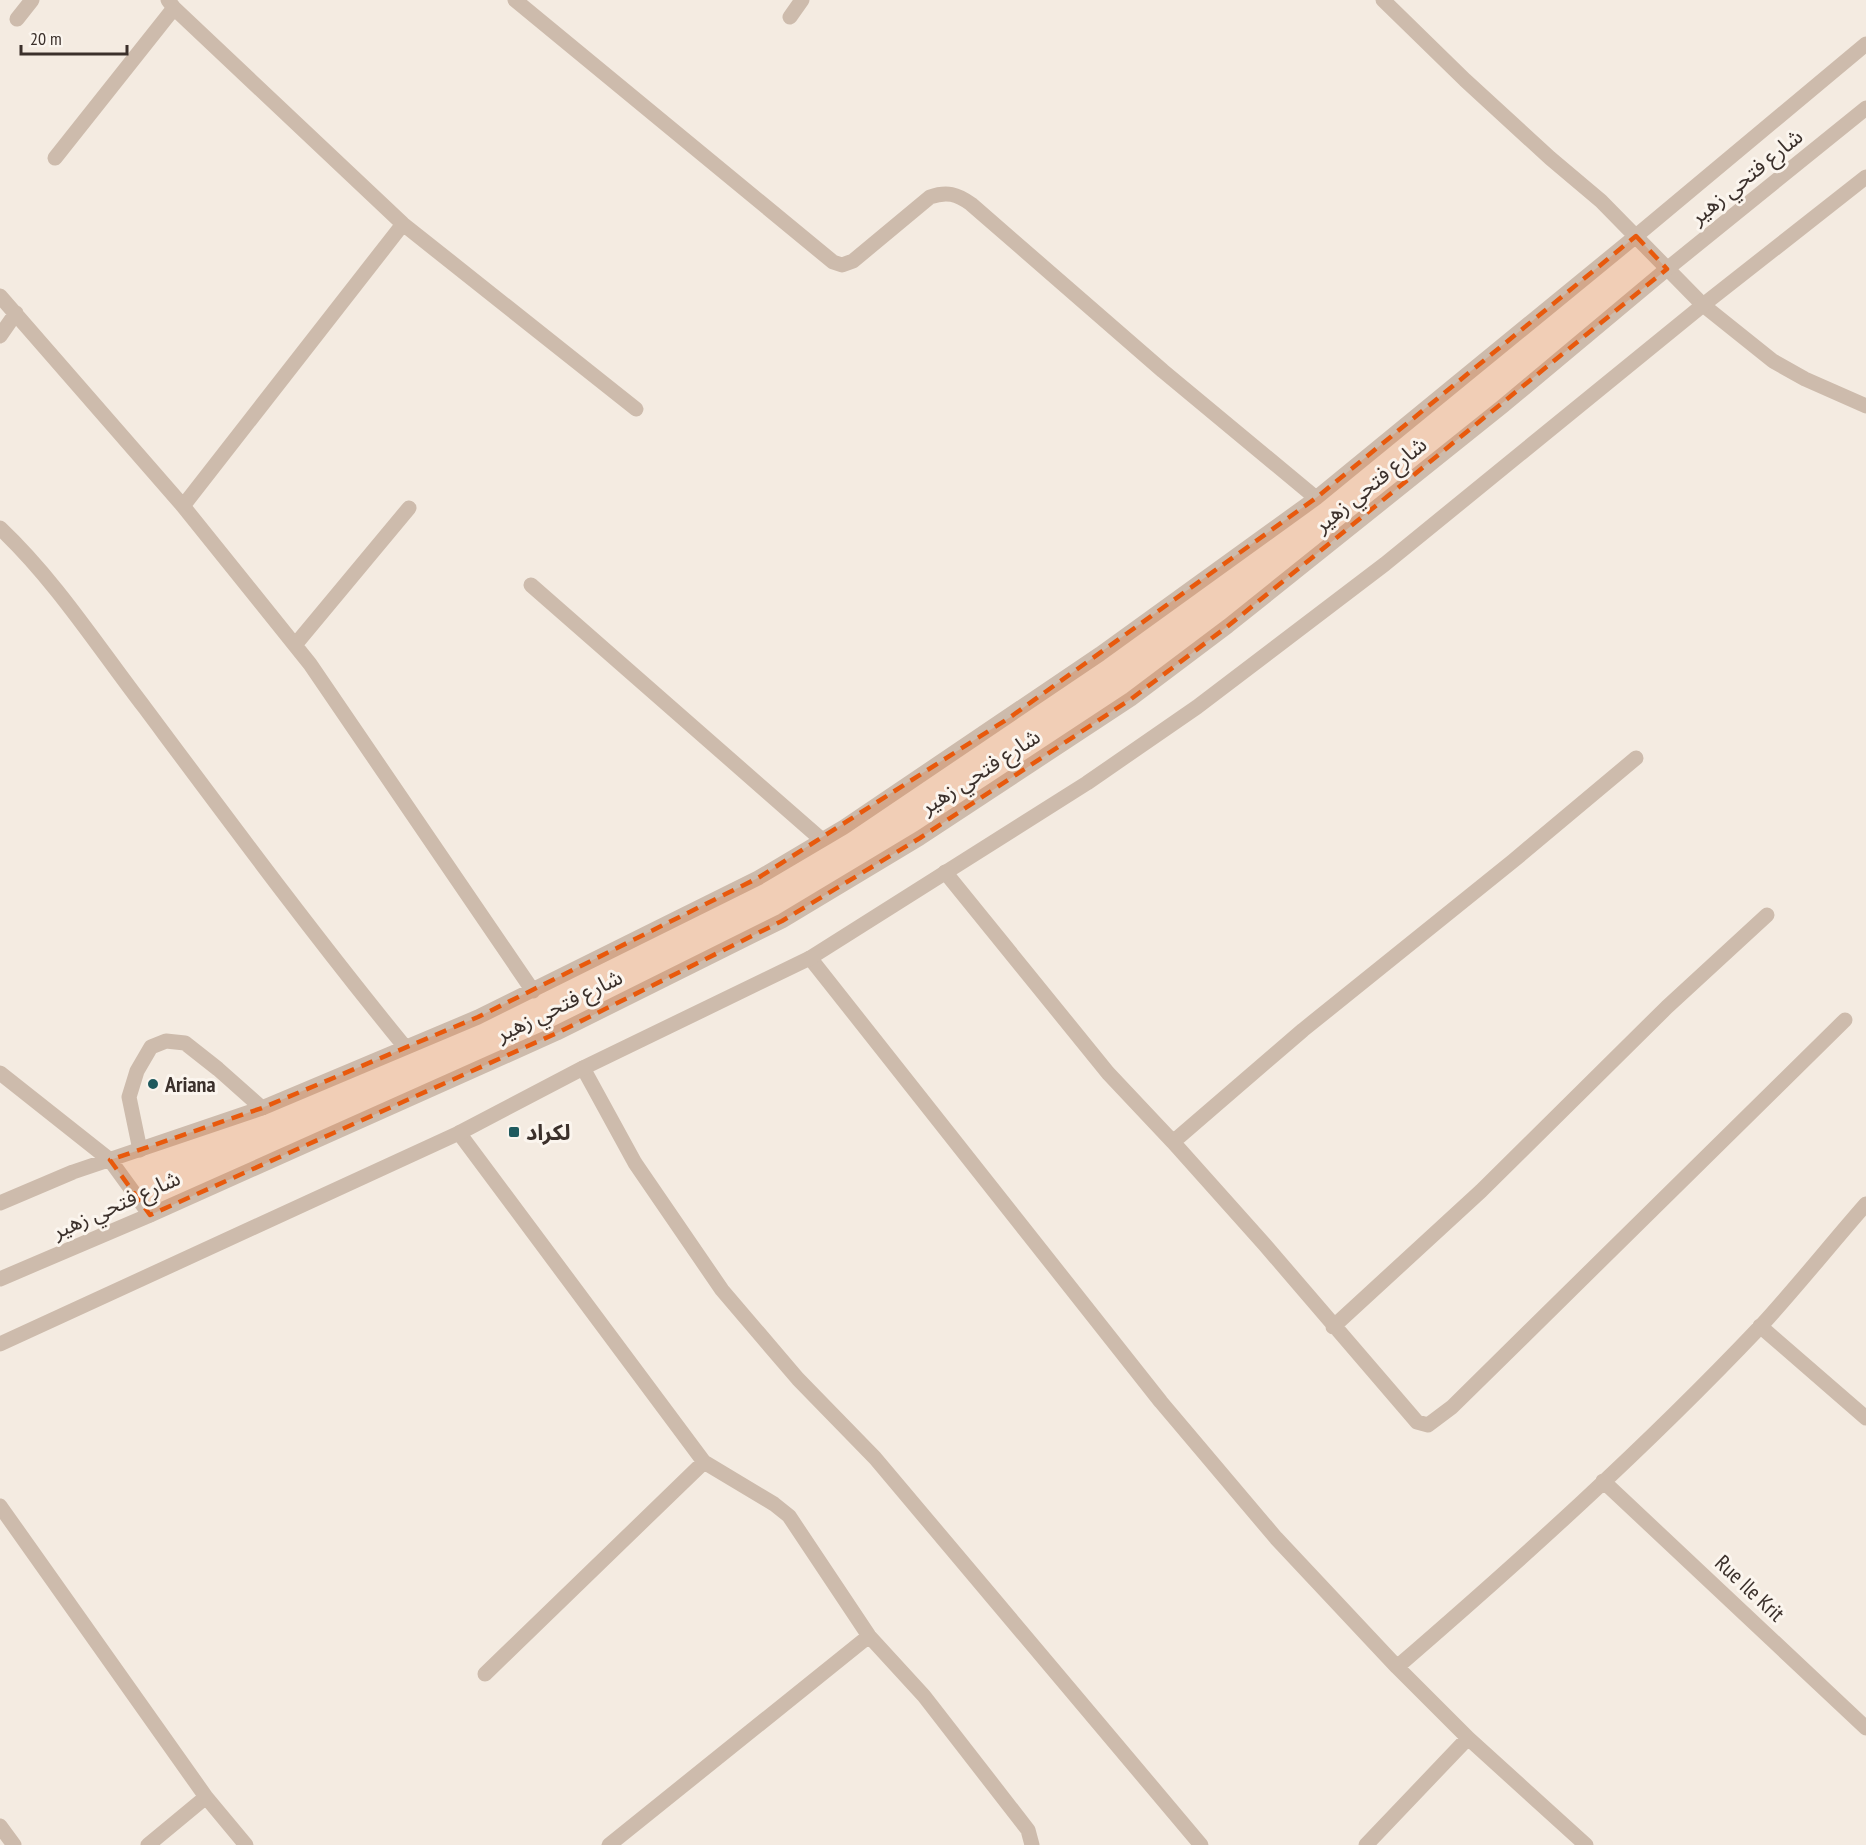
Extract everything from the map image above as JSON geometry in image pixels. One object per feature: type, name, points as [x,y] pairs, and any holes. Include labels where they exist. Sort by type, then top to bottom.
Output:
[{"type":"street","points":[[17,20],[32,0]]},
{"type":"street","points":[[515,0],[832,262],[842,265],[853,261],[930,197],[942,192],[958,195],[1163,371],[1316,498]]},
{"type":"street","points":[[790,17],[802,0]]},
{"type":"street","points":[[1383,0],[1465,80],[1601,201],[1703,305],[1773,361],[1804,379],[1866,406]]},
{"type":"street","points":[[55,158],[171,4],[403,224],[636,409]]},
{"type":"street","points":[[0,1203],[73,1172],[262,1108],[478,1017],[759,878],[822,840],[1110,648],[1316,498],[1866,44]]},
{"type":"street","name":"شارع فتحي زهير","points":[[0,1279],[150,1215],[557,1033],[782,921],[920,837],[1131,699],[1228,626],[1503,406],[1667,269],[1866,108]]},
{"type":"street","points":[[0,1344],[459,1134],[583,1068],[810,958],[1087,783],[1206,700],[1384,564],[1703,305],[1866,177]]},
{"type":"street","points":[[183,506],[403,224]]},
{"type":"street","points":[[0,296],[183,506],[310,664],[533,991]]},
{"type":"street","points":[[0,336],[16,313]]},
{"type":"street","points":[[295,645],[409,508]]},
{"type":"street","points":[[0,528],[22,548],[64,598],[335,962],[405,1047]]},
{"type":"street","points":[[531,585],[822,840]]},
{"type":"street","points":[[1173,1142],[1304,1030],[1636,758]]},
{"type":"street","points":[[945,872],[1108,1073],[1265,1245],[1333,1327],[1417,1422],[1428,1425],[1452,1407],[1845,1020]]},
{"type":"street","points":[[1333,1327],[1481,1191],[1667,1007],[1767,915]]},
{"type":"street","points":[[810,958],[1161,1402],[1276,1538],[1397,1667],[1468,1738],[1586,1845]]},
{"type":"street","points":[[140,1150],[129,1097],[137,1071],[152,1047],[166,1041],[185,1043],[262,1108]]},
{"type":"street","points":[[583,1068],[635,1163],[722,1290],[798,1379],[875,1458],[1201,1845]]},
{"type":"street","points":[[0,1073],[110,1160],[150,1215]]},
{"type":"street","points":[[459,1134],[704,1462],[774,1504],[789,1516],[869,1636],[931,1705],[1028,1830],[1032,1845]]},
{"type":"street","points":[[1397,1667],[1496,1581],[1694,1394],[1760,1326],[1866,1204]]},
{"type":"street","points":[[1760,1326],[1866,1418]]},
{"type":"street","points":[[484,1674],[704,1462]]},
{"type":"street","name":"Rue Ile Krit","points":[[1603,1481],[1866,1728]]},
{"type":"street","points":[[0,1506],[206,1797],[246,1845]]},
{"type":"street","points":[[609,1845],[869,1636]]},
{"type":"street","points":[[1366,1845],[1468,1738]]},
{"type":"street","points":[[148,1845],[206,1797]]},
{"type":"street","points":[[0,1826],[14,1845]]},
{"type":"highlighted area","points":[[1636,236],[1667,269],[1228,626],[1131,699],[920,838],[782,921],[557,1033],[150,1215],[110,1160],[262,1108],[478,1017],[758,878],[1009,718],[1316,498]]},
{"type":"place","name":"Ariana","points":[[153,1084]]},
{"type":"place","name":"لكراد","points":[[514,1132]]}]
